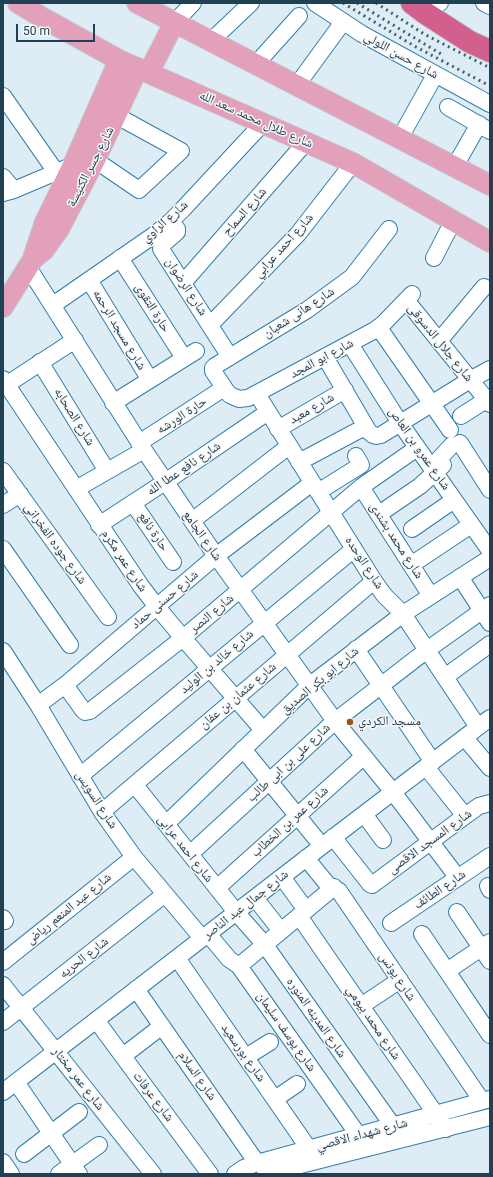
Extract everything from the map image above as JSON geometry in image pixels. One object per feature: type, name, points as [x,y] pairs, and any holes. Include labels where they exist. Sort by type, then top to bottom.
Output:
[{"type":"highway","points":[[412,3],[470,42],[490,51]]},
{"type":"highway","points":[[439,3],[481,32],[490,35]]},
{"type":"main road","name":"شارع طلال محمد سعد الله","points":[[18,3],[119,60],[353,164],[490,242]]},
{"type":"main road","points":[[140,4],[174,23],[490,185]]},
{"type":"main road","name":"شارع جسر الكنيسة","points":[[3,307],[31,263],[44,250],[59,229],[117,116],[174,23]]},
{"type":"main road","name":"شارع جسر الكنيسة","points":[[31,263],[65,168],[119,60]]},
{"type":"street","points":[[174,23],[193,3]]},
{"type":"street","points":[[211,41],[251,3]]},
{"type":"street","name":"شارع حسن اللولي","points":[[315,3],[343,22],[435,75],[490,104]]},
{"type":"street","points":[[484,3],[490,6]]},
{"type":"street","points":[[256,64],[299,16]]},
{"type":"street","points":[[297,85],[343,22]]},
{"type":"street","points":[[400,138],[435,75]]},
{"type":"street","points":[[3,96],[65,168],[8,192],[3,177]]},
{"type":"street","points":[[448,107],[484,128],[455,166]]},
{"type":"street","points":[[95,160],[139,190],[181,152],[117,116]]},
{"type":"street","name":"شارع الراوي","points":[[53,305],[154,235],[170,222],[263,123]]},
{"type":"street","name":"شارع السماح","points":[[183,283],[306,142]]},
{"type":"street","name":"شارع احمد عرابي","points":[[210,325],[298,234],[353,164]]},
{"type":"street","points":[[434,258],[453,221]]},
{"type":"street","name":"شارع الرضوان","points":[[170,222],[177,232],[162,245],[161,249],[230,357]]},
{"type":"street","name":"شارع هانى شعبان","points":[[224,388],[213,368],[307,310],[352,277],[389,229]]},
{"type":"street","name":"حارة التقوى","points":[[120,258],[190,355],[150,380]]},
{"type":"street","name":"شارع الجامع","points":[[31,263],[53,305],[113,403],[141,447],[216,556],[335,720],[393,792],[458,878]]},
{"type":"street","name":"شارع مسجد الرحمه","points":[[89,280],[150,380]]},
{"type":"street","points":[[439,341],[484,287]]},
{"type":"street","name":"شارع جلال الدسوقى","points":[[409,297],[439,341],[488,402]]},
{"type":"street","name":"شارع ابو المجد","points":[[224,388],[230,395],[239,399],[248,398],[257,394],[379,328],[409,297]]},
{"type":"street","points":[[379,328],[454,440],[490,490]]},
{"type":"street","points":[[5,382],[75,340]]},
{"type":"street","name":"شارع عمرو بن العاص","points":[[350,344],[417,448],[472,525],[488,544]]},
{"type":"street","points":[[325,357],[369,432]]},
{"type":"street","name":"شارع الصحابه","points":[[40,362],[107,471]]},
{"type":"street","points":[[299,462],[359,429],[365,428],[373,435],[378,436],[490,369]]},
{"type":"street","points":[[113,403],[150,380]]},
{"type":"street","name":"شارع عمر مكرم","points":[[5,382],[156,608],[263,730]]},
{"type":"street","name":"حارة الورشه","points":[[76,489],[107,471],[224,388]]},
{"type":"street","name":"شارع معبد","points":[[278,428],[345,390]]},
{"type":"street","name":"شارع الوحده","points":[[257,394],[374,581],[384,595],[403,614],[445,677],[484,723]]},
{"type":"street","points":[[462,416],[488,402]]},
{"type":"street","name":"شارع نافع عطا الله","points":[[99,524],[165,482],[268,412]]},
{"type":"street","points":[[379,514],[420,486],[443,465],[439,459],[454,440]]},
{"type":"street","points":[[192,521],[289,446]]},
{"type":"street","name":"شارع النصر","points":[[66,685],[83,710],[87,713],[183,638],[361,487],[417,448]]},
{"type":"street","name":"شارع حسنى حماد","points":[[38,705],[66,685],[216,556],[315,488],[361,465],[356,456]]},
{"type":"street","name":"شارع جوده الفخراني","points":[[3,471],[108,617]]},
{"type":"street","name":"شارع محمد بشندى","points":[[361,487],[431,596]]},
{"type":"street","points":[[3,505],[20,494]]},
{"type":"street","points":[[412,529],[454,500]]},
{"type":"street","name":"حارة نافع","points":[[133,503],[173,562]]},
{"type":"street","points":[[411,565],[472,525]]},
{"type":"street","name":"شارع خالد بن الوليد","points":[[80,776],[354,549]]},
{"type":"street","points":[[3,550],[70,645]]},
{"type":"street","name":"شارع ابو بكر الصديق","points":[[166,824],[310,685],[403,614],[490,558]]},
{"type":"street","points":[[460,577],[487,613]]},
{"type":"street","name":"شارع عثمان بن عفان","points":[[102,812],[374,581]]},
{"type":"street","name":"شارع على بن ابى طالب","points":[[190,854],[335,720],[427,650],[487,613]]},
{"type":"street","points":[[445,677],[490,644]]},
{"type":"street","points":[[356,649],[465,816]]},
{"type":"street","name":"شارع السويس","points":[[3,651],[38,705],[102,812],[134,857],[165,894],[205,936]]},
{"type":"street","name":"شارع جمال عبد الناصر","points":[[3,1092],[306,858],[484,723]]},
{"type":"street","points":[[464,738],[490,768]]},
{"type":"street","points":[[244,749],[297,816],[328,842]]},
{"type":"street","name":"شارع عمر بن الخطاب","points":[[217,888],[364,756]]},
{"type":"street","name":"شارع احمد عرابى","points":[[135,785],[236,912]]},
{"type":"street","name":"شارع المسجد الاقصى","points":[[328,842],[371,885],[479,806],[489,804]]},
{"type":"street","points":[[364,814],[383,840]]},
{"type":"street","name":"شارع الطائف","points":[[391,923],[490,856]]},
{"type":"street","name":"شارع عبد المنعم رياض","points":[[3,962],[134,857]]},
{"type":"street","name":"شارع يونس","points":[[306,858],[326,883],[339,890],[400,980],[486,1100]]},
{"type":"street","name":"شارع محمد بيومي","points":[[282,877],[361,1006],[446,1129]]},
{"type":"street","points":[[239,966],[334,887]]},
{"type":"street","name":"شارع الحريه","points":[[3,1022],[165,894]]},
{"type":"street","points":[[255,898],[281,931]]},
{"type":"street","name":"شارع المدينه المنوره","points":[[236,912],[265,945],[393,1126]]},
{"type":"street","points":[[447,970],[487,950],[457,912]]},
{"type":"street","points":[[422,934],[490,1035]]},
{"type":"street","name":"شارع يوسف سليمان","points":[[205,936],[228,959],[239,966],[359,1136]]},
{"type":"street","name":"شارع بورسعيد","points":[[177,958],[309,1149]]},
{"type":"street","points":[[361,1006],[400,980]]},
{"type":"street","name":"شارع عمر مختار","points":[[3,985],[153,1174]]},
{"type":"street","name":"شارع السلام","points":[[136,989],[261,1169]]},
{"type":"street","name":"شارع عرفات","points":[[96,1020],[210,1174]]},
{"type":"street","points":[[123,1056],[162,1026]]},
{"type":"street","points":[[246,1058],[270,1042]]},
{"type":"street","points":[[16,1082],[76,1169]]},
{"type":"street","points":[[275,1099],[298,1084]]},
{"type":"street","name":"شارع شهداء الاقصي","points":[[261,1169],[309,1149],[486,1100]]},
{"type":"street","points":[[24,1154],[79,1112]]},
{"type":"street","name":"شارع شهداء الاقصي","points":[[235,1174],[244,1168],[261,1169],[446,1129],[490,1117]]},
{"type":"street","points":[[59,1174],[76,1169],[99,1145]]},
{"type":"street","points":[[3,1162],[11,1174]]},
{"type":"railway","points":[[343,3],[416,47],[490,86]]},
{"type":"railway","points":[[357,3],[441,54]]},
{"type":"railway","points":[[376,3],[424,34],[490,68]]},
{"type":"place","name":"مسجد الكردي","points":[[350,722]]}]
